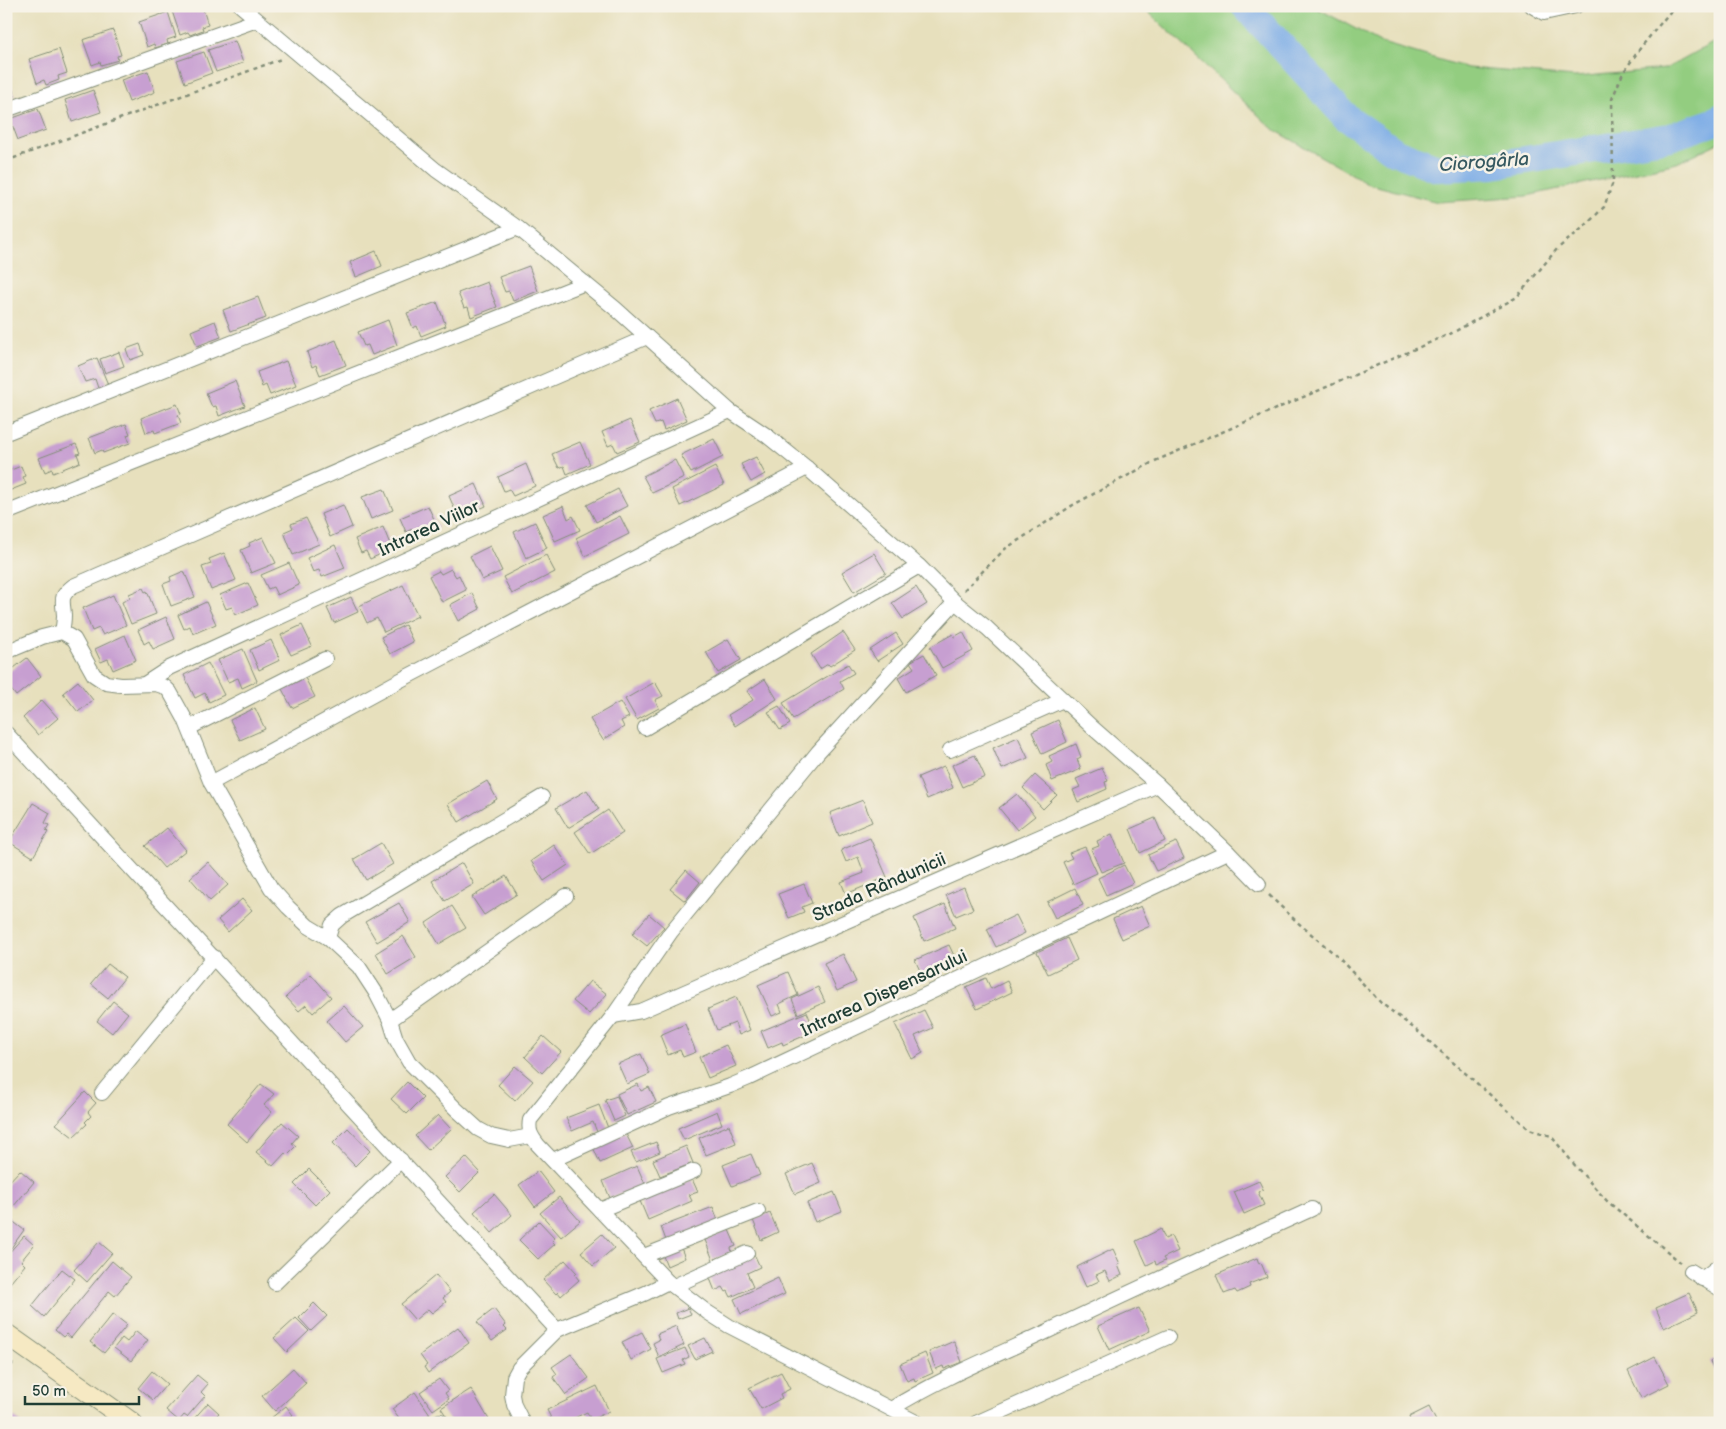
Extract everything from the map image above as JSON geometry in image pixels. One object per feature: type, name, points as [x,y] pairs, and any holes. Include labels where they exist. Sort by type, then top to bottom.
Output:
[{"type":"main road","points":[[6,1334],[132,1423]]},
{"type":"street","points":[[241,6],[436,170],[518,228],[585,283],[730,411],[766,435],[807,468],[918,566],[955,602],[987,628],[1063,700],[1158,785],[1228,852],[1258,884]]},
{"type":"street","points":[[1538,10],[1576,6]]},
{"type":"street","points":[[6,110],[256,20]]},
{"type":"street","points":[[6,433],[518,228]]},
{"type":"street","points":[[6,513],[585,283]]},
{"type":"street","points":[[62,632],[64,616],[62,597],[73,586],[647,337]]},
{"type":"street","name":"Intrarea Viilor","points":[[146,683],[170,668],[730,411]]},
{"type":"street","points":[[211,783],[393,684],[807,468]]},
{"type":"street","points":[[645,728],[918,566]]},
{"type":"street","points":[[910,1421],[891,1409],[729,1326],[707,1312],[671,1284],[531,1136],[528,1128],[530,1120],[613,1016],[671,932],[812,760],[955,602]]},
{"type":"street","points":[[6,652],[42,637],[62,632],[74,639],[94,675],[100,680],[113,685],[156,684],[170,692],[189,728],[211,783],[271,888],[288,908],[308,926],[328,938],[359,968],[376,993],[390,1020],[396,1039],[409,1062],[456,1109],[478,1128],[491,1136],[509,1140],[531,1136]]},
{"type":"street","points":[[189,728],[325,658]]},
{"type":"street","points":[[950,750],[1063,700]]},
{"type":"street","points":[[6,733],[557,1330]]},
{"type":"street","name":"Strada Rândunicii","points":[[613,1016],[641,1011],[1158,785]]},
{"type":"street","points":[[328,938],[332,925],[342,916],[542,797]]},
{"type":"street","name":"Intrarea Dispensarului","points":[[553,1160],[669,1107],[749,1078],[1228,852]]},
{"type":"street","points":[[390,1020],[566,896]]},
{"type":"street","points":[[102,1094],[214,957]]},
{"type":"street","points":[[275,1283],[401,1160]]},
{"type":"street","points":[[600,1210],[694,1171]]},
{"type":"street","points":[[891,1409],[982,1362],[1150,1282],[1312,1209]]},
{"type":"street","points":[[644,1256],[758,1211]]},
{"type":"street","points":[[523,1423],[514,1406],[512,1395],[514,1376],[557,1330],[747,1252]]},
{"type":"street","points":[[1696,1275],[1720,1265]]},
{"type":"street","points":[[1696,1275],[1720,1289]]},
{"type":"street","points":[[976,1423],[1168,1337]]},
{"type":"path","points":[[955,602],[968,585],[1005,549],[1072,505],[1155,461],[1452,333],[1517,297],[1557,249],[1585,226],[1604,207],[1613,182],[1612,98],[1623,73],[1641,47],[1676,6]]},
{"type":"path","points":[[6,161],[296,53]]},
{"type":"path","points":[[1258,884],[1296,921],[1337,956],[1381,1003],[1529,1128],[1551,1136],[1578,1170],[1607,1201],[1696,1275]]},
{"type":"green space","points":[[1142,6],[1313,6],[1382,43],[1468,68],[1575,77],[1665,69],[1720,39],[1720,142],[1677,163],[1527,196],[1438,202],[1369,184],[1273,129]]},
{"type":"building","points":[[186,6],[202,6],[208,25],[202,27],[203,30],[190,35],[188,32],[180,35],[172,11]]},
{"type":"building","points":[[168,12],[176,37],[167,40],[168,44],[155,48],[154,44],[147,47],[139,22]]},
{"type":"building","points":[[113,30],[121,55],[117,56],[118,60],[101,65],[100,62],[92,65],[83,40]]},
{"type":"building","points":[[235,41],[243,63],[216,72],[208,50]]},
{"type":"building","points":[[59,49],[67,73],[58,76],[59,80],[46,85],[44,80],[37,83],[29,59]]},
{"type":"building","points":[[204,52],[212,73],[185,83],[177,61]]},
{"type":"building","points":[[148,71],[155,92],[129,102],[121,80]]},
{"type":"building","points":[[6,72],[15,96],[6,99]]},
{"type":"building","points":[[93,90],[101,112],[72,122],[65,100]]},
{"type":"building","points":[[38,109],[46,130],[18,140],[10,119]]},
{"type":"building","points":[[376,251],[382,266],[356,277],[350,262]]},
{"type":"building","points":[[529,266],[538,291],[513,301],[509,291],[505,292],[499,277]]},
{"type":"building","points":[[487,282],[497,307],[471,317],[468,307],[464,308],[458,293]]},
{"type":"building","points":[[258,297],[266,318],[231,331],[223,310]]},
{"type":"building","points":[[437,302],[446,326],[421,336],[417,326],[413,328],[407,313]]},
{"type":"building","points":[[388,320],[397,345],[372,355],[368,345],[364,346],[358,332]]},
{"type":"building","points":[[215,321],[221,337],[197,346],[191,331]]},
{"type":"building","points":[[336,340],[346,365],[320,375],[316,365],[312,367],[307,352]]},
{"type":"building","points":[[140,344],[144,355],[130,360],[126,349]]},
{"type":"building","points":[[119,352],[124,366],[105,373],[100,359]]},
{"type":"building","points":[[97,358],[109,387],[99,391],[95,379],[85,382],[78,366]]},
{"type":"building","points":[[286,361],[296,385],[270,395],[266,385],[262,387],[257,372]]},
{"type":"building","points":[[235,381],[245,406],[219,416],[216,406],[212,407],[206,393]]},
{"type":"building","points":[[677,398],[687,420],[664,430],[661,422],[655,424],[649,411]]},
{"type":"building","points":[[177,404],[181,414],[178,415],[181,423],[155,433],[154,430],[146,433],[141,418]]},
{"type":"building","points":[[630,420],[640,442],[617,452],[613,444],[608,446],[602,432]]},
{"type":"building","points":[[126,424],[130,434],[127,435],[130,443],[103,453],[102,450],[95,453],[89,438]]},
{"type":"building","points":[[714,439],[723,457],[691,473],[681,455]]},
{"type":"building","points":[[580,442],[590,464],[567,474],[564,466],[559,468],[552,454]]},
{"type":"building","points":[[76,444],[80,453],[77,454],[80,462],[53,473],[52,469],[45,472],[39,458]]},
{"type":"building","points":[[756,457],[765,474],[751,482],[741,464]]},
{"type":"building","points":[[675,460],[684,478],[652,493],[643,476]]},
{"type":"building","points":[[526,464],[535,486],[513,496],[509,489],[504,491],[498,477]]},
{"type":"building","points":[[21,466],[26,484],[6,492],[6,472]]},
{"type":"building","points":[[715,467],[724,485],[680,506],[672,489]]},
{"type":"building","points":[[476,484],[486,506],[464,516],[460,508],[455,510],[449,496]]},
{"type":"building","points":[[384,489],[393,510],[371,519],[362,497]]},
{"type":"building","points":[[618,489],[627,506],[596,522],[587,505]]},
{"type":"building","points":[[343,505],[352,527],[330,537],[321,514]]},
{"type":"building","points":[[428,506],[438,528],[415,537],[412,529],[406,532],[400,518]]},
{"type":"building","points":[[563,506],[568,519],[573,516],[580,530],[555,541],[543,515]]},
{"type":"building","points":[[620,516],[629,534],[585,556],[576,538]]},
{"type":"building","points":[[306,518],[319,544],[293,555],[284,532],[293,528],[291,524]]},
{"type":"building","points":[[535,522],[547,548],[526,558],[514,532]]},
{"type":"building","points":[[383,527],[392,549],[370,559],[366,551],[361,553],[355,539]]},
{"type":"building","points":[[263,537],[276,563],[251,573],[241,550],[250,546],[249,543]]},
{"type":"building","points":[[335,545],[345,568],[322,577],[319,570],[313,572],[307,558]]},
{"type":"building","points":[[490,546],[502,571],[482,580],[470,556]]},
{"type":"building","points":[[224,553],[236,580],[211,590],[202,567],[211,564],[209,559]]},
{"type":"building","points":[[874,553],[886,573],[854,592],[842,572]]},
{"type":"building","points":[[546,555],[555,572],[512,594],[503,577]]},
{"type":"building","points":[[289,563],[299,585],[277,595],[273,587],[268,589],[261,575]]},
{"type":"building","points":[[451,569],[456,577],[459,575],[466,590],[442,602],[429,576],[439,571],[441,574]]},
{"type":"building","points":[[184,571],[195,597],[171,606],[163,584],[171,581],[170,577]]},
{"type":"building","points":[[248,583],[258,605],[235,615],[232,607],[226,609],[220,595]]},
{"type":"building","points":[[403,585],[418,616],[384,632],[377,618],[367,623],[359,606]]},
{"type":"building","points":[[916,587],[927,604],[903,619],[892,603]]},
{"type":"building","points":[[143,588],[145,592],[147,591],[156,614],[131,624],[122,602],[130,598],[129,594]]},
{"type":"building","points":[[472,593],[480,609],[458,621],[450,605]]},
{"type":"building","points":[[113,595],[126,625],[103,635],[99,628],[92,631],[83,608]]},
{"type":"building","points":[[351,597],[358,612],[334,623],[327,608]]},
{"type":"building","points":[[206,602],[216,624],[193,634],[190,626],[184,629],[178,615]]},
{"type":"building","points":[[166,617],[175,639],[153,649],[149,641],[144,644],[138,630]]},
{"type":"building","points":[[302,625],[312,646],[291,655],[281,635]]},
{"type":"building","points":[[405,625],[413,642],[390,654],[381,637]]},
{"type":"building","points":[[6,627],[11,637],[6,639]]},
{"type":"building","points":[[843,632],[855,650],[830,666],[828,664],[820,669],[811,654]]},
{"type":"building","points":[[963,632],[973,651],[942,668],[930,647],[953,634],[954,637]]},
{"type":"building","points":[[896,633],[903,644],[877,661],[870,650]]},
{"type":"building","points":[[125,635],[136,660],[113,670],[108,659],[101,662],[95,649]]},
{"type":"building","points":[[728,639],[741,660],[718,673],[706,652]]},
{"type":"building","points":[[271,640],[280,660],[259,670],[250,650]]},
{"type":"building","points":[[243,649],[257,681],[242,688],[238,678],[228,682],[218,660]]},
{"type":"building","points":[[924,654],[936,675],[906,692],[898,678],[914,668],[910,662]]},
{"type":"building","points":[[27,658],[41,676],[16,696],[6,683],[6,674]]},
{"type":"building","points":[[208,663],[224,695],[209,702],[205,693],[195,698],[184,675]]},
{"type":"building","points":[[848,664],[854,673],[840,681],[844,689],[793,719],[783,703]]},
{"type":"building","points":[[305,678],[315,697],[292,708],[282,689]]},
{"type":"building","points":[[765,679],[777,699],[735,726],[728,715],[753,700],[747,691]]},
{"type":"building","points":[[78,681],[93,700],[78,712],[63,693]]},
{"type":"building","points":[[655,682],[663,696],[655,700],[659,708],[637,720],[625,699]]},
{"type":"building","points":[[42,700],[58,718],[38,735],[23,718]]},
{"type":"building","points":[[620,702],[629,717],[621,721],[624,727],[603,740],[590,719]]},
{"type":"building","points":[[779,706],[790,724],[780,730],[768,712]]},
{"type":"building","points":[[255,708],[265,729],[240,740],[230,720]]},
{"type":"building","points":[[1058,720],[1067,742],[1042,754],[1032,732]]},
{"type":"building","points":[[1018,737],[1028,758],[1002,769],[993,748]]},
{"type":"building","points":[[1076,744],[1081,757],[1077,759],[1081,769],[1052,781],[1046,765],[1052,762],[1049,756]]},
{"type":"building","points":[[975,755],[985,777],[962,787],[952,765]]},
{"type":"building","points":[[944,766],[953,788],[927,799],[918,777]]},
{"type":"building","points":[[1102,768],[1108,781],[1105,782],[1107,789],[1078,802],[1073,790],[1080,787],[1076,779]]},
{"type":"building","points":[[1035,775],[1057,795],[1043,809],[1023,788]]},
{"type":"building","points":[[487,781],[497,799],[459,822],[448,804]]},
{"type":"building","points":[[587,790],[599,809],[568,828],[556,808]]},
{"type":"building","points":[[1017,794],[1035,816],[1017,830],[999,808]]},
{"type":"building","points":[[863,800],[872,822],[839,836],[830,813]]},
{"type":"building","points":[[33,803],[50,813],[45,823],[49,825],[46,830],[48,832],[33,857],[9,842]]},
{"type":"building","points":[[608,810],[623,833],[590,854],[575,832]]},
{"type":"building","points":[[1155,818],[1165,841],[1140,853],[1130,829]]},
{"type":"building","points":[[167,828],[186,850],[164,868],[145,846]]},
{"type":"building","points":[[1112,834],[1124,863],[1101,872],[1091,849],[1099,846],[1097,841]]},
{"type":"building","points":[[870,838],[887,877],[846,894],[841,882],[864,873],[858,857],[846,862],[841,850]]},
{"type":"building","points":[[1176,842],[1184,858],[1156,871],[1148,855]]},
{"type":"building","points":[[381,843],[393,864],[366,880],[354,859]]},
{"type":"building","points":[[554,845],[568,865],[544,881],[531,861]]},
{"type":"building","points":[[1085,847],[1097,873],[1073,884],[1063,862],[1072,858],[1069,853]]},
{"type":"building","points":[[208,862],[228,885],[210,901],[190,878]]},
{"type":"building","points":[[462,863],[474,884],[445,901],[432,881]]},
{"type":"building","points":[[1124,865],[1133,883],[1106,895],[1098,878]]},
{"type":"building","points":[[686,870],[700,882],[685,901],[670,889]]},
{"type":"building","points":[[506,876],[517,894],[484,915],[472,897]]},
{"type":"building","points":[[804,884],[812,903],[802,907],[804,912],[789,918],[778,894]]},
{"type":"building","points":[[964,887],[973,909],[956,916],[946,895]]},
{"type":"building","points":[[1075,888],[1083,905],[1055,918],[1047,902]]},
{"type":"building","points":[[242,899],[252,910],[228,932],[218,920]]},
{"type":"building","points":[[399,903],[410,922],[377,942],[365,922]]},
{"type":"building","points":[[945,904],[955,928],[924,941],[914,918]]},
{"type":"building","points":[[452,906],[466,928],[439,944],[426,923]]},
{"type":"building","points":[[1141,906],[1150,926],[1122,939],[1113,919]]},
{"type":"building","points":[[649,914],[664,927],[647,946],[632,934]]},
{"type":"building","points":[[1016,915],[1025,933],[996,947],[987,929]]},
{"type":"building","points":[[403,936],[416,957],[388,974],[376,953]]},
{"type":"building","points":[[1067,938],[1077,960],[1048,974],[1037,952]]},
{"type":"building","points":[[949,945],[957,962],[923,977],[915,960]]},
{"type":"building","points":[[843,954],[856,982],[837,991],[824,963]]},
{"type":"building","points":[[108,964],[125,977],[108,998],[91,984]]},
{"type":"building","points":[[788,972],[798,995],[779,1004],[782,1012],[772,1016],[758,985]]},
{"type":"building","points":[[311,974],[331,997],[313,1013],[306,1005],[299,1011],[286,997]]},
{"type":"building","points":[[986,978],[991,989],[1007,981],[1012,992],[977,1009],[966,987]]},
{"type":"building","points":[[590,981],[607,994],[589,1014],[573,1001]]},
{"type":"building","points":[[818,987],[825,1002],[798,1014],[792,999]]},
{"type":"building","points":[[736,997],[750,1030],[739,1035],[735,1023],[717,1030],[708,1009]]},
{"type":"building","points":[[113,1001],[128,1013],[112,1033],[97,1021]]},
{"type":"building","points":[[344,1006],[363,1027],[345,1042],[327,1021]]},
{"type":"building","points":[[924,1010],[933,1028],[915,1036],[923,1053],[912,1059],[895,1024]]},
{"type":"building","points":[[807,1012],[813,1027],[805,1030],[806,1035],[783,1045],[782,1042],[768,1048],[761,1031]]},
{"type":"building","points":[[685,1024],[696,1052],[683,1057],[680,1050],[668,1055],[660,1035]]},
{"type":"building","points":[[543,1036],[561,1052],[542,1073],[525,1057]]},
{"type":"building","points":[[726,1045],[736,1066],[708,1078],[699,1057]]},
{"type":"building","points":[[641,1054],[650,1074],[627,1084],[618,1064]]},
{"type":"building","points":[[515,1066],[533,1081],[515,1101],[498,1085]]},
{"type":"building","points":[[407,1082],[423,1098],[407,1114],[391,1099]]},
{"type":"building","points":[[261,1084],[274,1094],[264,1105],[272,1112],[247,1142],[227,1124]]},
{"type":"building","points":[[638,1084],[641,1091],[649,1087],[656,1102],[627,1115],[617,1094]]},
{"type":"building","points":[[85,1092],[96,1103],[88,1112],[91,1116],[85,1122],[87,1124],[73,1137],[56,1124]]},
{"type":"building","points":[[617,1096],[625,1116],[614,1121],[605,1100]]},
{"type":"building","points":[[599,1105],[608,1128],[597,1132],[593,1122],[572,1131],[566,1118]]},
{"type":"building","points":[[717,1111],[722,1124],[684,1140],[678,1128]]},
{"type":"building","points":[[438,1115],[451,1129],[428,1150],[415,1136]]},
{"type":"building","points":[[282,1122],[298,1136],[292,1143],[296,1146],[287,1155],[285,1153],[273,1166],[256,1152]]},
{"type":"building","points":[[729,1125],[736,1143],[706,1155],[699,1138]]},
{"type":"building","points":[[348,1128],[370,1151],[355,1166],[333,1143]]},
{"type":"building","points":[[625,1132],[633,1148],[600,1163],[593,1147]]},
{"type":"building","points":[[656,1142],[660,1152],[636,1162],[631,1152]]},
{"type":"building","points":[[686,1146],[693,1163],[660,1176],[653,1160]]},
{"type":"building","points":[[751,1154],[760,1175],[732,1186],[723,1165]]},
{"type":"building","points":[[466,1157],[480,1172],[460,1192],[445,1177]]},
{"type":"building","points":[[812,1163],[821,1183],[795,1194],[786,1174]]},
{"type":"building","points":[[637,1166],[645,1184],[610,1198],[603,1181]]},
{"type":"building","points":[[309,1169],[330,1190],[315,1205],[294,1184]]},
{"type":"building","points":[[20,1170],[34,1182],[13,1207],[6,1201],[6,1185]]},
{"type":"building","points":[[538,1171],[554,1192],[535,1207],[519,1185]]},
{"type":"building","points":[[692,1179],[698,1192],[689,1195],[692,1201],[648,1220],[640,1201]]},
{"type":"building","points":[[1259,1181],[1263,1189],[1258,1192],[1264,1205],[1244,1214],[1234,1192]]},
{"type":"building","points":[[834,1192],[842,1211],[815,1222],[807,1203]]},
{"type":"building","points":[[494,1194],[512,1215],[492,1233],[474,1212]]},
{"type":"building","points":[[559,1197],[580,1221],[561,1237],[540,1213]]},
{"type":"building","points":[[713,1207],[719,1223],[667,1243],[661,1227]]},
{"type":"building","points":[[770,1213],[778,1232],[761,1240],[753,1220]]},
{"type":"building","points":[[6,1216],[24,1230],[11,1248],[6,1244]]},
{"type":"building","points":[[539,1221],[555,1238],[552,1241],[555,1244],[538,1259],[519,1240]]},
{"type":"building","points":[[1161,1229],[1165,1239],[1171,1236],[1178,1251],[1163,1258],[1165,1261],[1156,1265],[1155,1261],[1147,1265],[1136,1241]]},
{"type":"building","points":[[729,1230],[736,1246],[731,1248],[732,1252],[713,1260],[705,1240]]},
{"type":"building","points":[[602,1234],[614,1248],[593,1266],[581,1252]]},
{"type":"building","points":[[24,1236],[34,1245],[21,1261],[25,1265],[6,1288],[6,1256]]},
{"type":"building","points":[[99,1242],[112,1253],[87,1282],[74,1270]]},
{"type":"building","points":[[681,1248],[685,1258],[667,1266],[663,1256]]},
{"type":"building","points":[[1113,1249],[1120,1264],[1118,1265],[1122,1275],[1110,1281],[1105,1271],[1096,1275],[1099,1281],[1086,1287],[1077,1267]]},
{"type":"building","points":[[755,1256],[760,1267],[747,1273],[753,1287],[731,1297],[723,1287],[715,1291],[709,1276]]},
{"type":"building","points":[[1257,1258],[1267,1277],[1249,1284],[1250,1287],[1237,1293],[1235,1290],[1224,1294],[1216,1275]]},
{"type":"building","points":[[565,1260],[577,1273],[575,1275],[579,1280],[561,1296],[558,1292],[556,1294],[543,1280]]},
{"type":"building","points":[[112,1261],[131,1277],[115,1296],[109,1291],[71,1338],[66,1334],[63,1337],[55,1330]]},
{"type":"building","points":[[62,1269],[75,1279],[44,1317],[32,1306]]},
{"type":"building","points":[[436,1275],[450,1292],[443,1298],[446,1302],[432,1313],[428,1309],[415,1320],[401,1304]]},
{"type":"building","points":[[778,1278],[785,1294],[741,1314],[734,1299]]},
{"type":"building","points":[[1689,1293],[1698,1312],[1664,1328],[1656,1308]]},
{"type":"building","points":[[314,1303],[327,1316],[311,1331],[299,1318]]},
{"type":"building","points":[[688,1308],[691,1314],[678,1319],[676,1313]]},
{"type":"building","points":[[1139,1308],[1150,1331],[1109,1350],[1098,1326]]},
{"type":"building","points":[[494,1309],[506,1325],[504,1327],[507,1330],[492,1341],[477,1322]]},
{"type":"building","points":[[113,1314],[127,1325],[104,1353],[90,1342]]},
{"type":"building","points":[[296,1318],[309,1331],[287,1352],[274,1338]]},
{"type":"building","points":[[676,1326],[684,1345],[659,1357],[653,1343],[659,1340],[657,1334]]},
{"type":"building","points":[[458,1327],[469,1343],[428,1373],[424,1367],[427,1365],[420,1355]]},
{"type":"building","points":[[136,1331],[148,1340],[131,1361],[114,1348],[122,1338],[127,1342]]},
{"type":"building","points":[[642,1332],[651,1349],[631,1360],[622,1342]]},
{"type":"building","points":[[705,1338],[712,1351],[695,1359],[688,1346]]},
{"type":"building","points":[[954,1341],[962,1362],[944,1369],[943,1366],[936,1369],[929,1352]]},
{"type":"building","points":[[685,1348],[689,1357],[683,1360],[685,1364],[663,1373],[657,1359]]},
{"type":"building","points":[[925,1353],[933,1373],[915,1381],[914,1378],[907,1381],[900,1364]]},
{"type":"building","points":[[571,1354],[589,1378],[566,1395],[553,1377],[557,1374],[552,1367]]},
{"type":"building","points":[[1655,1357],[1669,1384],[1641,1398],[1628,1371]]},
{"type":"building","points":[[1720,1357],[1720,1384],[1710,1361]]},
{"type":"building","points":[[293,1368],[306,1383],[275,1411],[262,1396]]},
{"type":"building","points":[[152,1371],[167,1384],[153,1400],[138,1388]]},
{"type":"building","points":[[781,1372],[790,1389],[780,1394],[782,1398],[761,1409],[749,1388]]},
{"type":"building","points":[[197,1375],[208,1384],[201,1392],[205,1396],[187,1417],[184,1415],[179,1421],[166,1410]]},
{"type":"building","points":[[439,1379],[448,1391],[445,1393],[449,1399],[433,1410],[420,1392]]},
{"type":"building","points":[[597,1386],[609,1411],[591,1420],[587,1412],[564,1423],[561,1423],[559,1419],[553,1422],[547,1410]]},
{"type":"building","points":[[471,1389],[491,1423],[451,1423],[441,1408]]},
{"type":"building","points":[[415,1392],[430,1414],[418,1423],[402,1423],[392,1409]]},
{"type":"building","points":[[208,1403],[219,1413],[210,1423],[190,1423]]},
{"type":"building","points":[[286,1406],[293,1415],[283,1423],[265,1423]]},
{"type":"building","points":[[1429,1407],[1437,1423],[1411,1423],[1409,1417]]},
{"type":"building","points":[[8,1413],[22,1423],[6,1423]]},
{"type":"waterway","name":"Ciorogârla","points":[[1245,6],[1346,117],[1396,152],[1437,168],[1494,165],[1670,137],[1714,122],[1720,118]]}]
